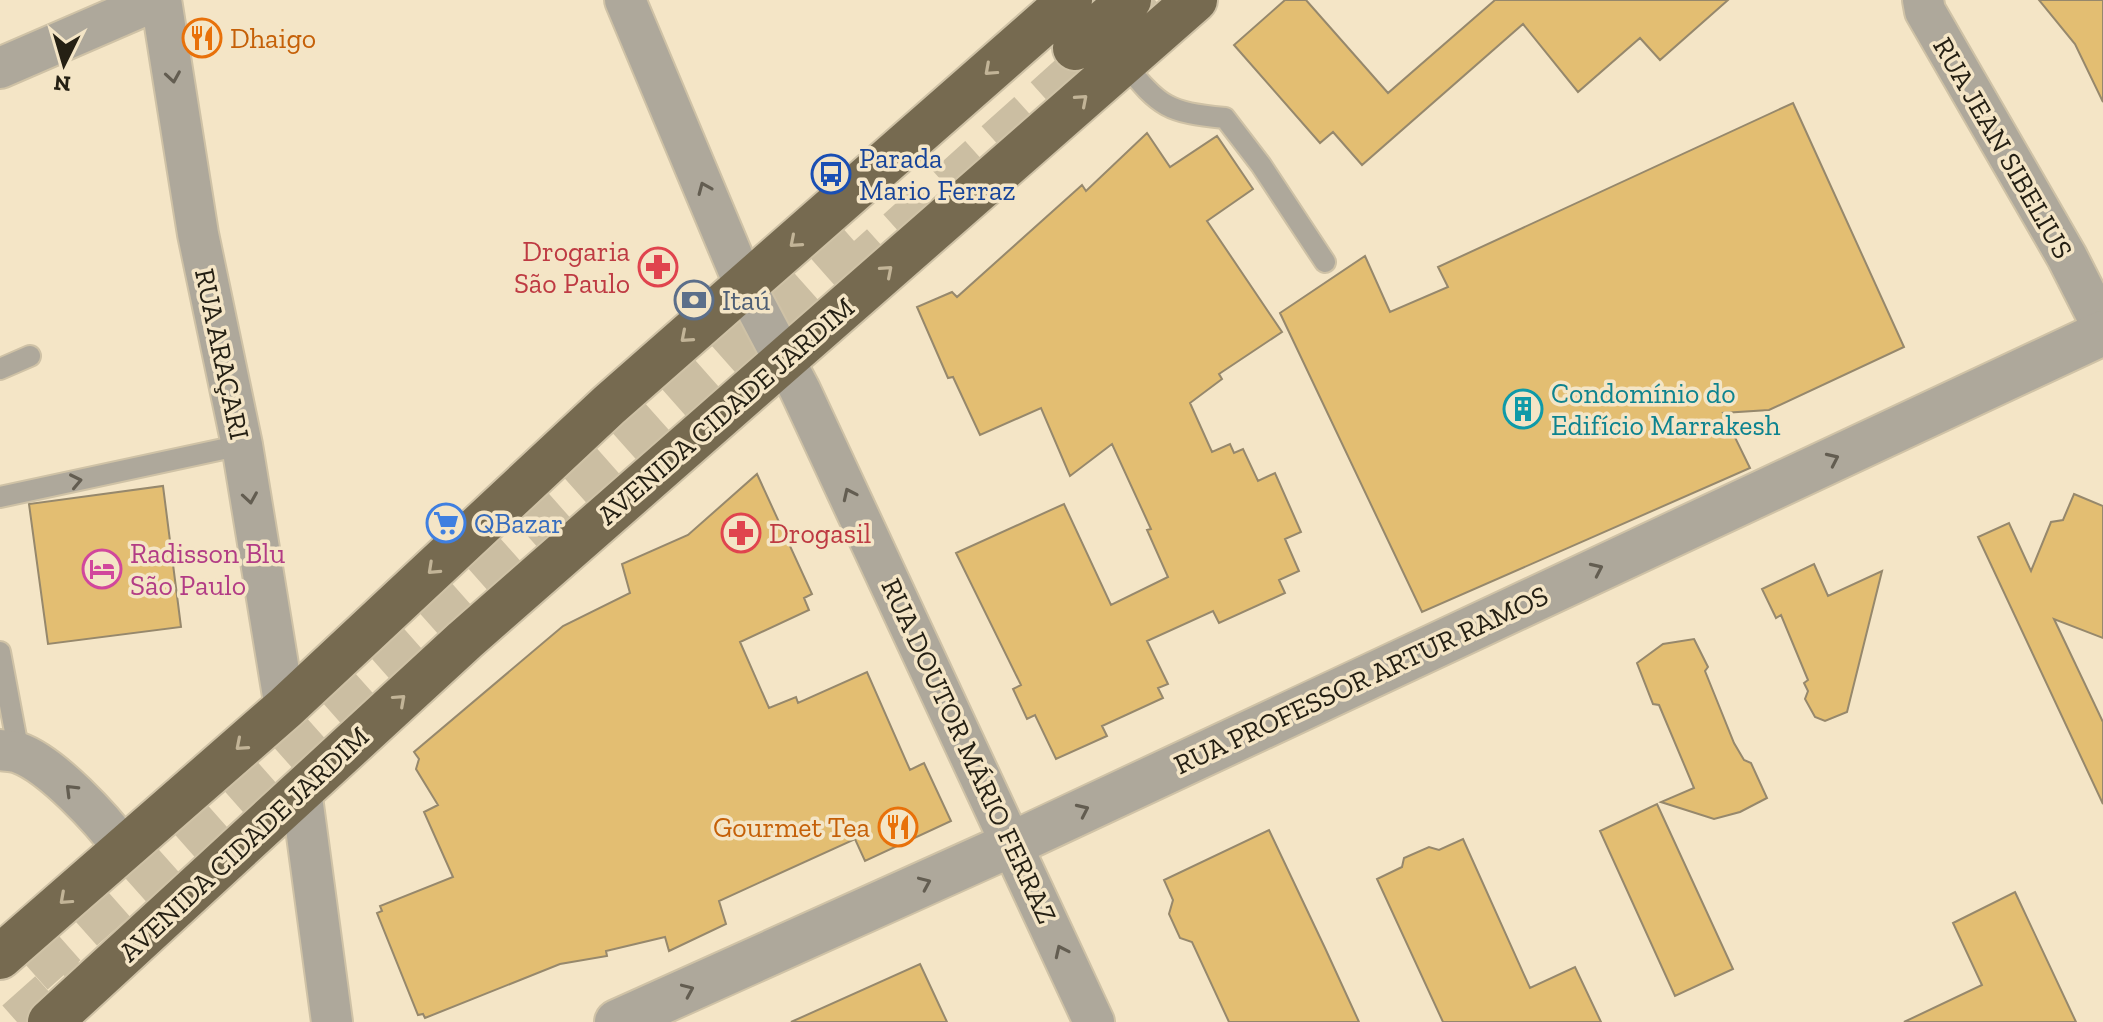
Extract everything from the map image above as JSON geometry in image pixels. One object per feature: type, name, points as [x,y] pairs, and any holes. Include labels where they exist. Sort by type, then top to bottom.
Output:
[{"type":"highway","points":[[0,957],[285,708],[609,405],[1070,0]]},
{"type":"highway","points":[[1075,48],[1129,0]]},
{"type":"highway","name":"AVENIDA CIDADE JARDIM","points":[[50,1022],[465,640],[1195,0]]},
{"type":"street","points":[[0,68],[159,0]]},
{"type":"street","name":"RUA ARAÇARI","points":[[159,0],[198,234],[242,445],[285,708]]},
{"type":"street","name":"RUA DOUTOR MÁRIO FERRAZ","points":[[625,0],[745,286],[785,358],[1094,1022]]},
{"type":"street","name":"RUA JEAN SIBELIUS","points":[[1924,6],[2067,257],[2103,330]]},
{"type":"street","name":"RUA PROFESSOR ARTUR RAMOS","points":[[617,1022],[1012,844],[2103,330]]},
{"type":"street","points":[[10,751],[60,780],[109,829],[123,848]]},
{"type":"street","points":[[301,790],[332,1022]]},
{"type":"lane","points":[[1124,63],[1152,97],[1172,108],[1182,113],[1225,118],[1261,165],[1325,262]]},
{"type":"lane","points":[[0,369],[30,356]]},
{"type":"lane","points":[[0,497],[242,445]]},
{"type":"lane","points":[[0,652],[10,751]]},
{"type":"building","points":[[1285,0],[1306,0],[1388,93],[1495,0],[1728,0],[1660,60],[1640,38],[1578,92],[1523,24],[1362,165],[1333,132],[1320,143],[1234,45]]},
{"type":"building","points":[[2039,0],[2103,0],[2103,102],[2075,44]]},
{"type":"building","name":"Condomínio do Edifício Marrakesh","points":[[1793,103],[1904,347],[1769,410],[1723,413],[1750,468],[1422,612],[1280,313],[1365,256],[1390,312],[1448,287],[1438,267]]},
{"type":"building","points":[[1147,133],[1170,167],[1217,136],[1253,189],[1207,221],[1282,332],[1219,374],[1222,379],[1190,403],[1212,452],[1230,444],[1234,453],[1243,449],[1258,481],[1275,473],[1301,532],[1285,539],[1299,571],[1279,580],[1285,593],[1219,623],[1213,611],[1147,641],[1168,684],[1158,688],[1163,698],[1102,726],[1107,736],[1056,759],[1035,715],[1027,719],[1013,689],[1021,685],[956,553],[1064,504],[1111,605],[1168,577],[1147,530],[1151,529],[1112,444],[1070,476],[1041,408],[980,435],[953,377],[948,378],[917,307],[952,292],[957,297],[1082,185],[1086,191]]},
{"type":"building","points":[[757,474],[812,594],[804,598],[809,610],[740,642],[769,708],[796,697],[798,703],[867,672],[910,770],[924,763],[951,821],[865,861],[855,839],[719,901],[726,924],[669,951],[665,937],[606,951],[607,956],[560,964],[425,1018],[423,1014],[418,1015],[377,913],[382,911],[380,906],[453,877],[424,812],[438,805],[416,769],[419,759],[414,752],[563,626],[630,593],[622,564],[688,535]]},
{"type":"building","points":[[163,486],[181,627],[48,644],[29,504]]},
{"type":"building","points":[[2074,494],[2103,506],[2103,638],[2054,619],[2103,722],[2103,804],[1978,537],[2009,523],[2031,571],[2051,522],[2063,520]]},
{"type":"building","points":[[1814,564],[1828,596],[1882,571],[1847,712],[1825,721],[1815,717],[1805,699],[1808,691],[1804,683],[1808,680],[1781,615],[1776,618],[1762,589]]},
{"type":"building","points":[[1694,639],[1708,667],[1705,671],[1734,743],[1744,760],[1751,763],[1767,798],[1740,812],[1714,819],[1661,802],[1694,788],[1659,705],[1653,704],[1637,663],[1663,644]]},
{"type":"building","points":[[1657,804],[1733,969],[1675,996],[1600,831]]},
{"type":"building","points":[[1269,830],[1359,1022],[1229,1022],[1192,942],[1180,938],[1169,914],[1173,900],[1164,880]]},
{"type":"building","points":[[1463,839],[1530,988],[1575,967],[1601,1022],[1443,1022],[1377,879],[1402,867],[1404,858],[1429,847],[1439,850]]},
{"type":"building","points":[[2015,892],[2076,1022],[1904,1022],[1982,985],[1953,923]]},
{"type":"building","points":[[920,964],[947,1022],[791,1022]]},
{"type":"tunnel","points":[[849,275],[1155,0]]},
{"type":"tunnel","points":[[33,973],[864,235]]},
{"type":"tunnel","points":[[17,1022],[81,965]]},
{"type":"place","name":"Dhaigo","points":[[202,38]]},
{"type":"place","name":"Parada Mario Ferraz","points":[[831,174]]},
{"type":"place","name":"Drogaria São Paulo","points":[[658,267]]},
{"type":"place","name":"Itaú","points":[[694,300]]},
{"type":"place","name":"Condomínio do Edifício Marrakesh","points":[[1523,409]]},
{"type":"place","name":"QBazar","points":[[446,523]]},
{"type":"place","name":"Drogasil","points":[[741,533]]},
{"type":"place","name":"Radisson Blu São Paulo","points":[[102,569]]},
{"type":"place","name":"Gourmet Tea","points":[[898,827]]}]
